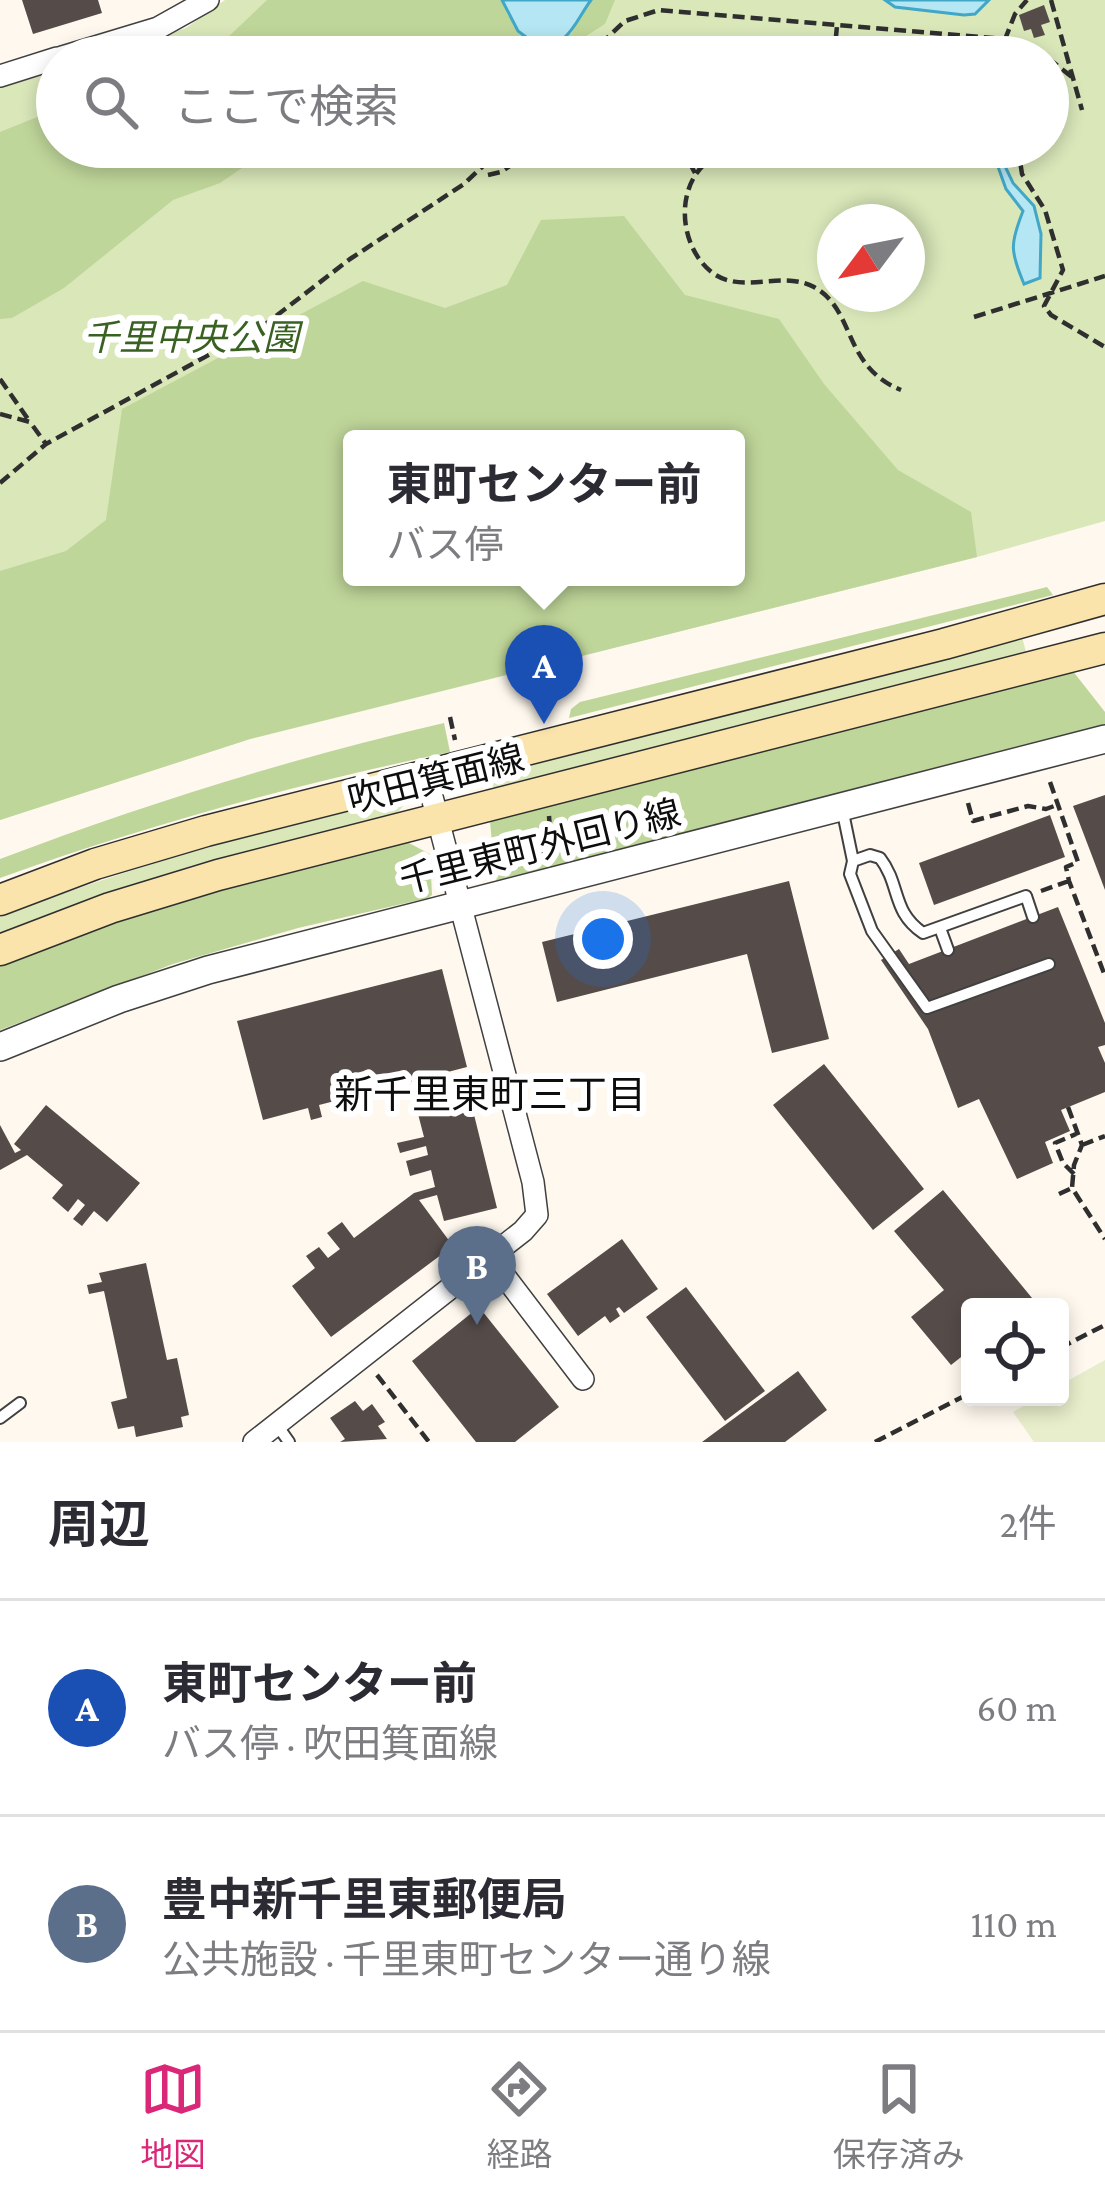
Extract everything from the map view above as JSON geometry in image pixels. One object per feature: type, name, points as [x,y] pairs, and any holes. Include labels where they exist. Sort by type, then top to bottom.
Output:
[{"type":"main road","name":"吹田箕面線","points":[[0,900],[149,847],[1105,599]]},
{"type":"main road","name":"吹田箕面線","points":[[0,950],[164,890],[1105,647]]},
{"type":"street","points":[[132,36],[158,28],[208,0]]},
{"type":"street","points":[[0,76],[36,65]]},
{"type":"street","name":"千里東町外回り線","points":[[0,1047],[118,999],[208,970],[1105,739]]},
{"type":"street","points":[[254,1442],[283,1433],[364,1357],[536,1220],[538,1209],[426,774]]},
{"type":"street","points":[[490,1257],[583,1379]]},
{"type":"lane","points":[[842,808],[854,861],[850,874],[872,931],[927,1008],[1049,964]]},
{"type":"lane","points":[[854,861],[880,858],[891,875],[900,910],[923,933],[1026,896],[1034,917]]},
{"type":"lane","points":[[940,928],[948,950]]},
{"type":"lane","points":[[0,1418],[20,1403]]},
{"type":"path","points":[[1005,36],[1027,0]]},
{"type":"path","points":[[1051,0],[1061,36]]},
{"type":"path","points":[[609,36],[625,21],[659,10],[965,36]]},
{"type":"path","points":[[836,36],[837,26]]},
{"type":"path","points":[[1069,67],[1082,110]]},
{"type":"path","points":[[0,483],[46,444],[267,323],[481,168]]},
{"type":"path","points":[[488,176],[507,168]]},
{"type":"path","points":[[693,168],[695,172]]},
{"type":"path","points":[[699,168],[687,199],[686,226],[705,264],[727,279],[789,279],[823,293],[862,364],[881,382],[901,390]]},
{"type":"path","points":[[1021,168],[1045,210],[1063,271],[1044,306],[1105,347]]},
{"type":"path","points":[[974,317],[1105,276]]},
{"type":"path","points":[[0,379],[46,444]]},
{"type":"path","points":[[0,414],[30,422]]},
{"type":"path","points":[[450,717],[457,745]]},
{"type":"path","points":[[1050,782],[1078,862],[1066,867],[1069,881],[1105,976]]},
{"type":"path","points":[[968,803],[973,821],[1028,806],[1057,805]]},
{"type":"path","points":[[549,813],[551,846]]},
{"type":"path","points":[[1026,896],[1069,881]]},
{"type":"path","points":[[1068,1107],[1082,1145],[1072,1188],[1105,1239]]},
{"type":"path","points":[[1074,1174],[1054,1143],[1078,1133]]},
{"type":"path","points":[[1082,1145],[1105,1136]]},
{"type":"path","points":[[1059,1194],[1072,1188]]},
{"type":"path","points":[[1069,1343],[1105,1325]]},
{"type":"path","points":[[364,1357],[428,1442]]},
{"type":"path","points":[[875,1442],[961,1398]]},
{"type":"green space","name":"千里中央公園","points":[[225,0],[1105,0],[1105,521],[250,739],[0,820],[0,88],[36,77],[36,168],[1069,168],[1069,36],[163,36],[186,28]]},
{"type":"green space","points":[[267,0],[502,0],[508,16],[571,34],[591,0],[615,0],[605,24],[586,36],[229,36]]},
{"type":"green space","points":[[36,117],[36,168],[242,168],[220,183],[173,200],[64,288],[12,318],[0,319],[0,132]]},
{"type":"green space","points":[[624,216],[685,295],[779,319],[824,384],[898,470],[971,512],[977,557],[250,739],[0,820],[0,571],[66,551],[106,520],[122,409],[363,281],[445,308],[507,285],[541,220]]},
{"type":"green space","points":[[1047,587],[1053,595],[569,718],[580,702]]},
{"type":"green space","points":[[1022,637],[1026,652],[494,789],[490,773]]},
{"type":"green space","points":[[1072,670],[1105,712],[1105,725],[497,881],[495,876],[490,821]]},
{"type":"green space","points":[[444,723],[450,752],[223,807],[0,878],[0,859],[109,819],[219,783]]},
{"type":"green space","points":[[398,797],[406,803],[397,813],[190,866],[0,933],[0,917],[98,882],[247,836]]},
{"type":"green space","points":[[407,842],[430,854],[432,895],[428,898],[173,964],[0,1030],[0,966],[150,912]]},
{"type":"green space","points":[[1105,1360],[1105,1442],[1034,1442],[1013,1412],[1023,1406],[1069,1406],[1069,1380]]},
{"type":"water","points":[[502,0],[591,0],[566,36],[525,36]]},
{"type":"water","points":[[885,0],[989,0],[975,14],[964,15],[895,7]]},
{"type":"water","points":[[998,168],[1006,168],[1034,206],[1041,234],[1040,278],[1024,284],[1013,248],[1023,211],[1006,189]]},
{"type":"building","points":[[22,0],[98,0],[102,13],[33,34]]},
{"type":"building","points":[[1044,5],[1050,22],[1041,25],[1045,35],[1024,31],[1019,15]]},
{"type":"building","points":[[1105,795],[1105,890],[1073,806]]},
{"type":"building","points":[[1050,815],[1065,857],[934,905],[919,863]]},
{"type":"building","points":[[789,881],[829,1039],[772,1053],[747,954],[557,1002],[542,942]]},
{"type":"building","points":[[1058,907],[1105,1023],[1105,1045],[1098,1047],[1105,1063],[1105,1092],[1061,1110],[1070,1131],[1045,1142],[1053,1163],[1017,1179],[979,1099],[958,1108],[928,1029],[881,960],[899,949],[909,964]]},
{"type":"building","points":[[442,969],[467,1067],[417,1080],[419,1089],[465,1078],[497,1208],[444,1221],[437,1195],[419,1200],[453,1246],[331,1337],[292,1286],[315,1268],[306,1256],[319,1247],[328,1258],[340,1249],[327,1233],[342,1222],[354,1238],[414,1193],[435,1187],[431,1170],[410,1176],[406,1161],[428,1155],[426,1146],[400,1153],[397,1143],[424,1137],[412,1091],[416,1090],[413,1081],[319,1105],[322,1117],[311,1120],[308,1108],[263,1120],[237,1021]]},
{"type":"building","points":[[824,1064],[924,1189],[873,1230],[773,1105]]},
{"type":"building","points":[[46,1105],[140,1183],[107,1222],[94,1211],[82,1226],[73,1219],[85,1205],[78,1199],[68,1212],[52,1198],[63,1185],[27,1155],[0,1170],[0,1125],[15,1153],[21,1150],[14,1144]]},
{"type":"building","points":[[943,1190],[1032,1298],[961,1298],[961,1357],[951,1365],[911,1317],[944,1290],[894,1231]]},
{"type":"building","points":[[622,1239],[658,1289],[624,1313],[616,1309],[620,1316],[610,1323],[605,1316],[578,1336],[547,1294]]},
{"type":"building","points":[[146,1263],[167,1360],[177,1358],[189,1415],[181,1417],[183,1427],[136,1437],[134,1426],[118,1429],[111,1402],[127,1398],[104,1291],[89,1294],[87,1285],[102,1282],[99,1273]]},
{"type":"building","points":[[686,1287],[765,1391],[725,1421],[646,1317]]},
{"type":"building","points":[[479,1307],[559,1407],[515,1442],[476,1442],[412,1361]]},
{"type":"building","points":[[798,1371],[827,1410],[785,1442],[702,1442]]},
{"type":"building","points":[[355,1401],[363,1411],[372,1404],[385,1422],[378,1426],[387,1439],[340,1442],[345,1439],[330,1418]]},
{"type":"place","name":"東町センター前","points":[[544,724]]},
{"type":"place","name":"豊中新千里東郵便局","points":[[477,1325]]},
{"type":"district","name":"新千里東町三丁目","points":[[490,1094]]}]
